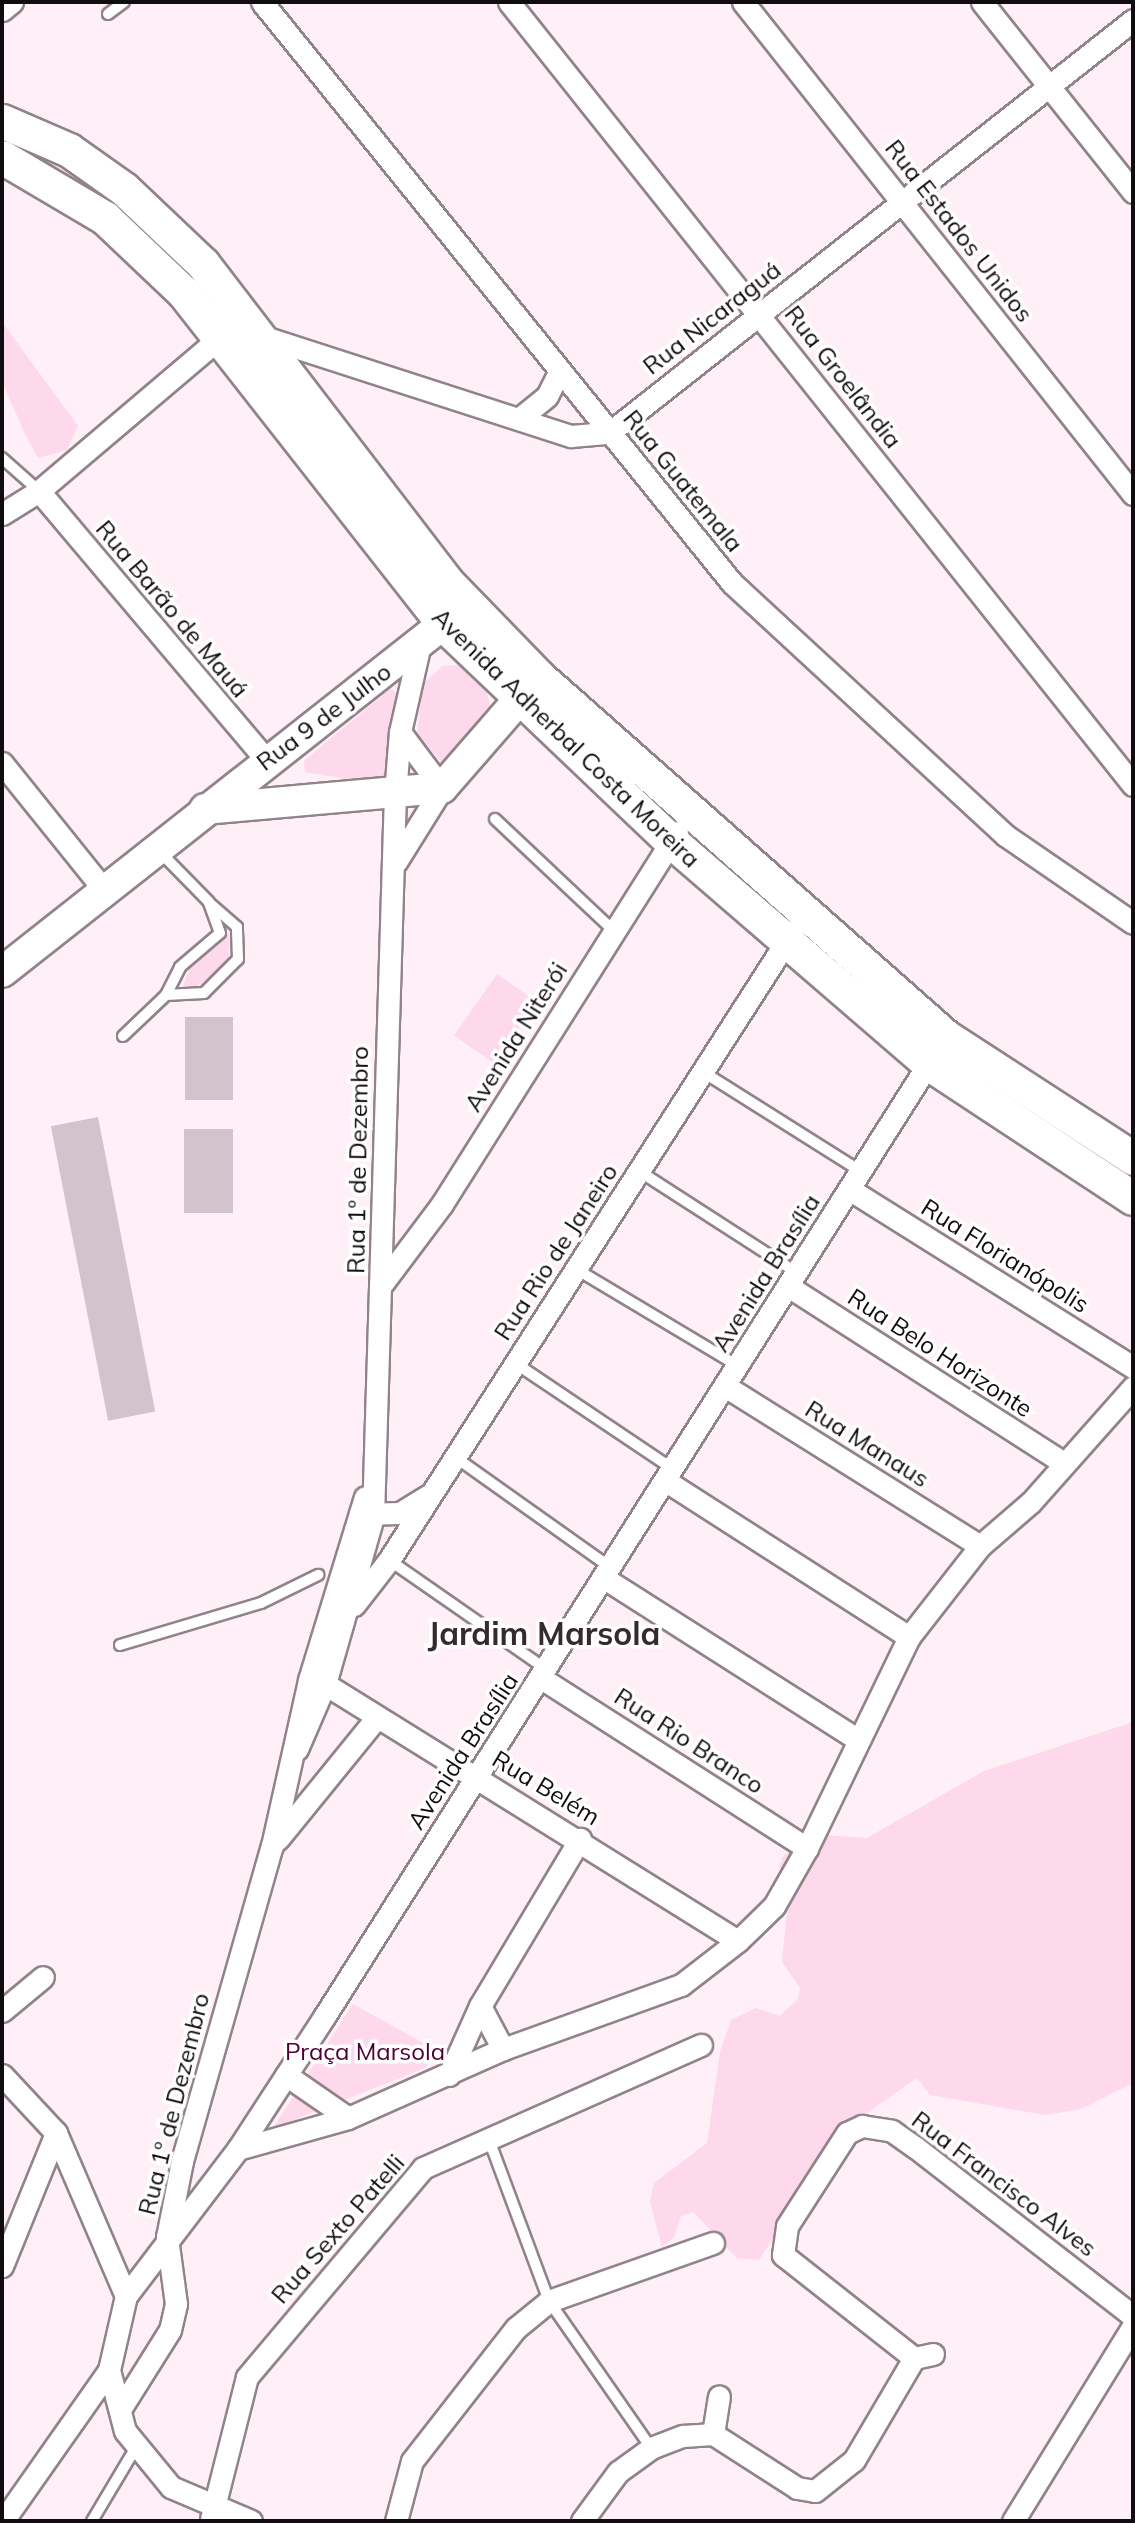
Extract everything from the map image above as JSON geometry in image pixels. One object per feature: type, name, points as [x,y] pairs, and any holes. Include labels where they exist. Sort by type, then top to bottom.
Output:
[{"type":"main road","name":"Avenida Adherbal Costa Moreira","points":[[2,121],[69,150],[124,189],[203,264],[261,336],[444,625]]},
{"type":"main road","name":"Avenida Adherbal Costa Moreira","points":[[2,157],[105,218],[223,335],[444,625],[529,687],[690,814],[795,928]]},
{"type":"main road","name":"Rua 9 de Julho","points":[[2,972],[266,760],[444,625]]},
{"type":"main road","name":"Avenida Adherbal Costa Moreira","points":[[529,687],[671,841],[795,928],[937,1050],[1133,1198]]},
{"type":"main road","points":[[442,788],[529,687]]},
{"type":"main road","points":[[266,760],[317,798]]},
{"type":"main road","name":"Rua 9 de Julho","points":[[205,809],[442,788]]},
{"type":"main road","name":"Avenida Adherbal Costa Moreira","points":[[937,1050],[1133,1158]]},
{"type":"street","points":[[2,10],[12,2]]},
{"type":"street","name":"Rua Guatemala","points":[[262,2],[702,551],[815,664],[1005,835],[1133,923]]},
{"type":"street","name":"Rua Groelândia","points":[[509,2],[1133,786]]},
{"type":"street","name":"Rua Estados Unidos","points":[[743,2],[1133,494]]},
{"type":"street","points":[[982,2],[1133,192]]},
{"type":"street","name":"Rua Nicaraguá","points":[[609,433],[1133,20]]},
{"type":"street","points":[[2,514],[39,491],[223,335]]},
{"type":"street","points":[[261,336],[571,436],[609,433]]},
{"type":"street","points":[[520,418],[547,396],[560,371]]},
{"type":"street","name":"Rua Barão de Mauá","points":[[39,491],[266,760]]},
{"type":"street","name":"Rua 1º de Dezembro","points":[[297,1749],[325,1684],[374,1515],[396,862],[395,794],[400,732],[444,625]]},
{"type":"street","points":[[396,862],[442,788],[400,732]]},
{"type":"street","points":[[2,763],[105,891]]},
{"type":"street","name":"Avenida Niterói","points":[[382,1284],[442,1204],[690,814]]},
{"type":"street","name":"Rua Rio de Janeiro","points":[[347,1614],[394,1553],[795,928]]},
{"type":"street","name":"Avenida Brasília","points":[[167,2237],[238,2149],[544,1674],[937,1050]]},
{"type":"street","name":"Rua Florianópolis","points":[[855,1180],[1133,1367]]},
{"type":"street","name":"Rua Belo Horizonte","points":[[792,1279],[1064,1463]]},
{"type":"street","name":"Rua Manaus","points":[[725,1386],[980,1546]]},
{"type":"street","points":[[238,2149],[348,2118],[503,2049],[681,1985],[738,1941],[774,1906],[807,1848],[909,1637],[980,1546],[1064,1463],[1133,1387]]},
{"type":"street","points":[[669,1475],[909,1637]]},
{"type":"street","points":[[394,1553],[374,1515],[432,1493]]},
{"type":"street","name":"Rua 1º de Dezembro","points":[[109,2370],[126,2296],[167,2237],[189,2134],[272,1846],[326,1627],[374,1515]]},
{"type":"street","points":[[608,1573],[858,1741]]},
{"type":"street","points":[[325,1684],[326,1627]]},
{"type":"street","name":"Rua Rio Branco","points":[[544,1674],[807,1848]]},
{"type":"street","name":"Rua Belém","points":[[325,1684],[580,1839],[738,1941]]},
{"type":"street","points":[[272,1846],[377,1717]]},
{"type":"street","points":[[449,2075],[481,2006],[580,1839]]},
{"type":"street","points":[[2,2011],[43,1977]]},
{"type":"street","points":[[481,2006],[503,2049]]},
{"type":"street","name":"Rua Sexto Patelli","points":[[211,2514],[227,2463],[235,2407],[247,2377],[423,2168],[488,2136],[701,2045]]},
{"type":"street","points":[[2,2075],[56,2133],[126,2296]]},
{"type":"street","points":[[286,2075],[348,2118]]},
{"type":"street","name":"Rua Francisco Alves","points":[[713,2434],[797,2488],[815,2491],[854,2460],[923,2356],[783,2255],[788,2226],[847,2133],[862,2126],[892,2131],[915,2147],[1133,2316]]},
{"type":"street","points":[[2,2266],[56,2133]]},
{"type":"street","points":[[121,2409],[170,2330],[176,2304],[167,2237]]},
{"type":"street","points":[[396,2521],[412,2461],[516,2328],[549,2301],[713,2243]]},
{"type":"street","points":[[1013,2521],[1133,2326]]},
{"type":"street","points":[[109,2370],[135,2449],[171,2487],[211,2514],[251,2521]]},
{"type":"street","points":[[3,2521],[109,2370]]},
{"type":"street","points":[[582,2521],[618,2472],[651,2448],[683,2435],[713,2434],[719,2396]]},
{"type":"lane","points":[[108,14],[124,2]]},
{"type":"lane","points":[[2,458],[39,491]]},
{"type":"lane","points":[[495,819],[614,931]]},
{"type":"lane","points":[[158,849],[237,928],[238,959],[204,993],[166,995]]},
{"type":"lane","points":[[123,1036],[166,995],[180,967],[220,933],[209,902]]},
{"type":"lane","points":[[703,1072],[855,1180]]},
{"type":"lane","points":[[639,1171],[792,1279]]},
{"type":"lane","points":[[576,1269],[738,1366]]},
{"type":"lane","points":[[516,1363],[669,1475]]},
{"type":"lane","points":[[455,1457],[608,1573]]},
{"type":"lane","points":[[394,1553],[544,1674]]},
{"type":"lane","points":[[120,1645],[261,1603],[318,1575]]},
{"type":"lane","points":[[488,2136],[549,2301],[651,2448]]},
{"type":"lane","points":[[92,2521],[135,2449]]},
{"type":"green space","points":[[2,322],[78,426],[67,450],[38,458],[26,436],[2,382]]},
{"type":"green space","points":[[460,665],[487,693],[491,710],[443,764],[417,733],[423,684],[442,666]]},
{"type":"green space","points":[[391,688],[397,694],[390,776],[352,780],[305,772],[304,761]]},
{"type":"green space","points":[[229,932],[229,961],[217,977],[180,993],[190,968]]},
{"type":"green space","points":[[497,974],[537,1002],[494,1064],[454,1035]]},
{"type":"green space","points":[[1133,1722],[1133,2083],[1081,2109],[1045,2115],[930,2095],[917,2078],[854,2122],[845,2138],[847,2156],[803,2193],[759,2260],[737,2258],[693,2212],[681,2216],[674,2237],[662,2247],[650,2202],[654,2183],[707,2143],[720,2052],[731,2020],[756,2008],[780,2016],[798,1999],[800,1988],[782,1962],[789,1891],[779,1866],[784,1855],[823,1835],[867,1838],[984,1771]]},
{"type":"green space","name":"Praça Marsola","points":[[353,2004],[436,2050],[425,2068],[273,2128]]},
{"type":"building","points":[[185,1017],[233,1017],[233,1100],[185,1100]]},
{"type":"building","points":[[98,1117],[155,1411],[108,1421],[51,1126]]},
{"type":"building","points":[[184,1129],[233,1129],[233,1213],[184,1213]]},
{"type":"district","name":"Jardim Marsola","points":[[544,1633]]}]
